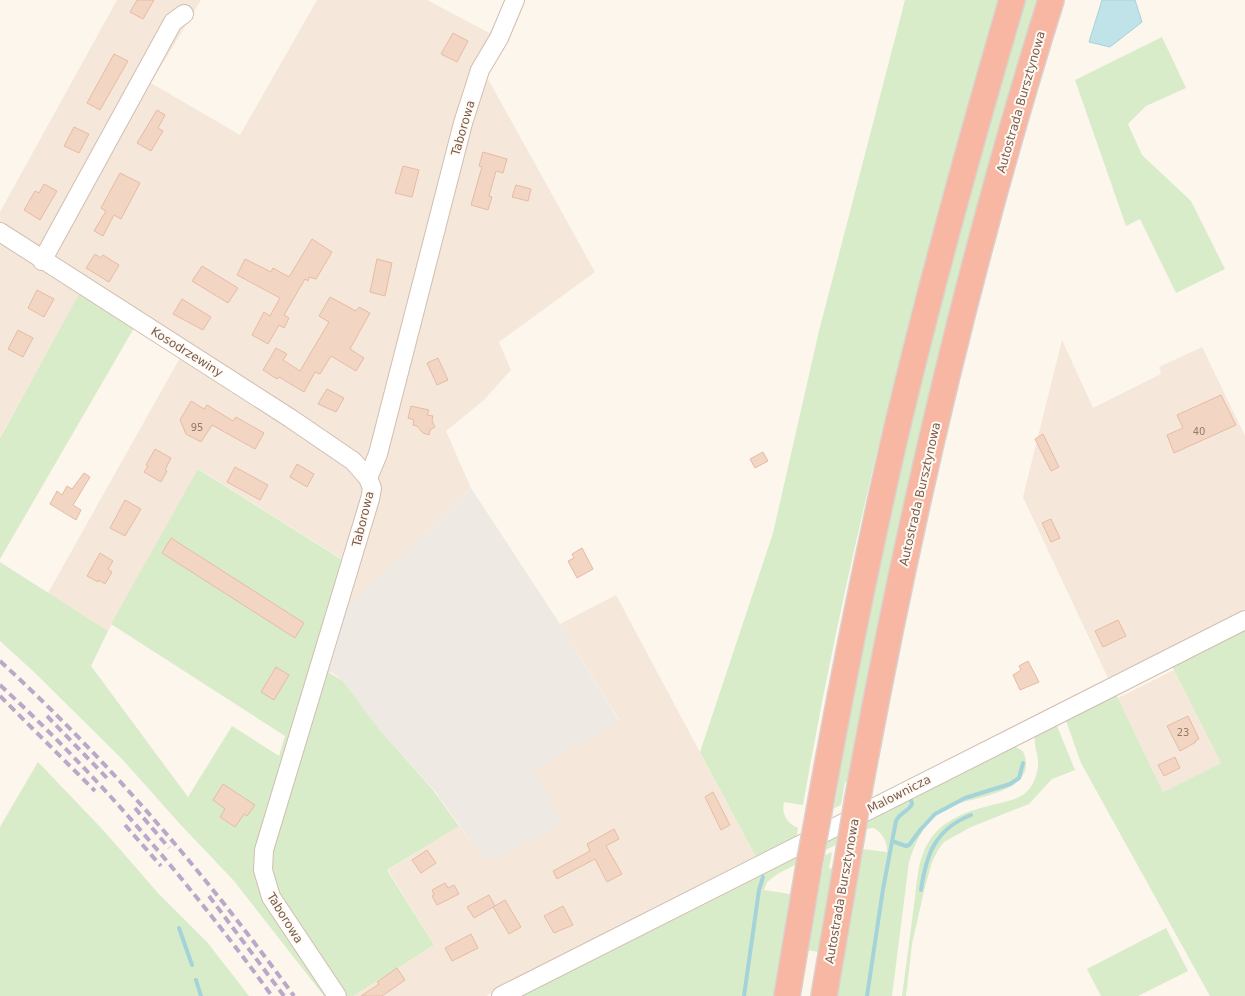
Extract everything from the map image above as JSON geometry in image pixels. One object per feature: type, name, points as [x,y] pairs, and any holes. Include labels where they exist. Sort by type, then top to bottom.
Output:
[{"type":"highway","points":[[787,996],[810,859],[855,622],[894,444],[969,149],[1012,0]]},
{"type":"highway","name":"Autostrada Bursztynowa","points":[[824,996],[858,797],[905,560],[932,441],[984,234],[1050,0]]},
{"type":"street","name":"Taborowa","points":[[337,996],[274,903],[264,878],[263,861],[276,809],[370,499],[372,488],[368,478],[378,454],[463,123],[480,70],[499,38],[515,0]]},
{"type":"street","points":[[42,261],[173,22],[184,14]]},
{"type":"street","name":"Kosodrzewiny","points":[[0,232],[42,261],[290,418],[353,461],[368,478]]},
{"type":"street","name":"Malownicza","points":[[501,996],[1245,620]]},
{"type":"shaded area","points":[[117,0],[201,0],[151,83],[240,135],[317,0],[427,0],[497,37],[483,70],[595,272],[499,342],[511,370],[484,400],[446,431],[471,488],[440,520],[337,616],[348,563],[199,469],[108,631],[48,593],[181,356],[83,288],[0,437],[0,212]]},
{"type":"shaded area","points":[[1062,340],[1093,408],[1161,374],[1159,367],[1202,347],[1245,436],[1245,609],[1108,678],[1023,497]]},
{"type":"shaded area","points":[[471,488],[560,624],[619,721],[533,771],[564,824],[486,862],[434,790],[379,729],[343,681],[333,673],[319,670],[337,616],[440,520]]},
{"type":"shaded area","points":[[616,595],[757,859],[486,996],[353,996],[434,945],[388,870],[459,825],[486,862],[533,771],[619,720],[560,624]]},
{"type":"shaded area","points":[[1174,670],[1221,763],[1163,792],[1118,698]]},
{"type":"green space","points":[[905,0],[999,0],[947,180],[877,451],[830,663],[803,805],[784,802],[783,806],[786,818],[798,828],[796,839],[757,859],[700,752],[773,533],[819,331]]},
{"type":"green space","points":[[1021,0],[1043,0],[852,783],[845,782],[841,805],[834,808],[838,785],[830,783],[891,490]]},
{"type":"green space","points":[[1162,37],[1186,88],[1146,106],[1128,124],[1142,155],[1191,201],[1225,269],[1176,293],[1140,219],[1126,226],[1075,80]]},
{"type":"green space","points":[[79,294],[134,328],[0,559],[0,438]]},
{"type":"green space","points":[[198,469],[344,561],[257,860],[332,996],[324,996],[234,881],[122,759],[0,641],[0,562],[108,631],[91,666],[188,797],[232,726],[279,756],[285,736],[111,624]]},
{"type":"green space","points":[[1245,627],[1245,996],[1210,996],[1081,763],[1065,718],[1115,692],[1163,792],[1221,763],[1171,664]]},
{"type":"green space","points":[[328,672],[343,681],[379,729],[433,790],[459,826],[387,870],[434,945],[353,996],[342,996],[282,909],[268,864],[326,673]]},
{"type":"green space","points":[[1052,724],[1057,726],[1075,770],[1052,779],[1029,804],[971,827],[944,842],[932,862],[924,891],[912,944],[906,996],[902,996],[918,873],[924,850],[933,835],[947,822],[973,810],[1012,800],[1026,792],[1034,781],[1038,767],[1035,734]]},
{"type":"green space","points":[[1011,746],[1023,752],[1026,768],[1022,777],[1004,790],[957,804],[939,813],[928,823],[917,841],[909,862],[892,996],[837,996],[862,849],[887,852],[887,845],[880,832],[870,828],[779,873],[767,882],[764,890],[790,894],[774,996],[510,996]]},
{"type":"green space","points":[[38,762],[104,831],[157,892],[207,942],[249,996],[0,996],[0,827]]},
{"type":"green space","points":[[832,852],[829,868],[838,870],[824,953],[802,949],[815,872],[822,873],[825,855]]},
{"type":"green space","points":[[1166,928],[1188,971],[1138,996],[1101,996],[1087,969]]},
{"type":"water","points":[[1102,0],[1135,0],[1142,22],[1110,47],[1089,42]]},
{"type":"building","points":[[137,0],[154,0],[143,19],[130,12]]},
{"type":"building","points":[[453,33],[468,41],[457,62],[441,54]]},
{"type":"building","points":[[114,54],[128,61],[100,110],[87,103]]},
{"type":"building","points":[[157,110],[165,115],[158,128],[163,131],[151,151],[137,143]]},
{"type":"building","points":[[74,127],[89,134],[79,153],[64,146]]},
{"type":"building","points":[[483,152],[507,159],[503,173],[496,171],[489,196],[492,197],[488,210],[471,205],[482,167],[479,166]]},
{"type":"building","points":[[403,166],[419,170],[412,197],[395,193]]},
{"type":"building","points":[[120,173],[140,183],[121,219],[114,215],[103,236],[94,231],[106,211],[101,208]]},
{"type":"building","points":[[44,184],[57,191],[40,220],[24,210],[35,191],[39,193]]},
{"type":"building","points":[[516,185],[531,189],[528,201],[512,197]]},
{"type":"building","points":[[312,239],[332,252],[316,279],[309,277],[308,281],[305,279],[284,315],[289,318],[284,328],[279,325],[268,344],[252,335],[264,312],[270,316],[280,298],[237,275],[245,259],[271,272],[273,268],[289,277]]},
{"type":"building","points":[[95,254],[101,258],[103,255],[119,265],[109,282],[86,268]]},
{"type":"building","points":[[377,259],[392,263],[385,296],[370,292]]},
{"type":"building","points":[[202,266],[238,288],[228,303],[192,281]]},
{"type":"building","points":[[37,290],[54,299],[44,317],[28,308]]},
{"type":"building","points":[[330,297],[356,311],[359,307],[370,313],[350,349],[364,358],[356,371],[331,356],[320,374],[315,372],[304,392],[263,370],[276,348],[287,354],[283,360],[300,371],[329,322],[319,316]]},
{"type":"building","points":[[182,299],[211,317],[203,330],[173,314]]},
{"type":"building","points":[[18,330],[33,338],[23,357],[8,349]]},
{"type":"building","points":[[438,358],[448,380],[437,385],[427,363]]},
{"type":"building","points":[[327,389],[344,398],[336,412],[318,404]]},
{"type":"building","points":[[1221,395],[1236,425],[1174,453],[1167,435],[1183,428],[1177,415]]},
{"type":"building","points":[[191,401],[204,409],[207,405],[233,421],[236,417],[264,433],[255,449],[212,425],[201,442],[186,434],[180,420]]},
{"type":"building","points":[[411,406],[429,410],[427,415],[433,416],[432,421],[435,427],[430,430],[429,435],[413,425],[414,420],[408,418]]},
{"type":"building","points":[[1043,434],[1059,467],[1051,471],[1035,439]]},
{"type":"building","points":[[155,449],[171,458],[161,482],[144,472]]},
{"type":"building","points":[[763,452],[768,461],[755,468],[750,459]]},
{"type":"building","points":[[297,464],[314,474],[307,487],[290,477]]},
{"type":"building","points":[[235,467],[268,485],[260,500],[227,482]]},
{"type":"building","points":[[84,473],[90,477],[73,505],[81,510],[76,520],[50,504],[57,491],[62,495],[67,486],[72,489]]},
{"type":"building","points":[[125,500],[141,509],[125,536],[110,528]]},
{"type":"building","points":[[1051,519],[1060,538],[1051,542],[1042,523]]},
{"type":"building","points":[[171,538],[304,623],[295,638],[162,553]]},
{"type":"building","points":[[582,548],[593,569],[577,578],[568,561],[574,558],[572,554]]},
{"type":"building","points":[[100,553],[113,561],[108,569],[112,572],[105,584],[87,576]]},
{"type":"building","points":[[1118,620],[1126,636],[1103,647],[1095,631]]},
{"type":"building","points":[[1028,661],[1039,682],[1020,690],[1013,675],[1021,670],[1019,666]]},
{"type":"building","points":[[276,667],[289,675],[274,700],[261,692]]},
{"type":"building","points":[[1188,716],[1199,739],[1180,751],[1167,726]]},
{"type":"building","points":[[1175,757],[1180,768],[1164,776],[1158,765]]},
{"type":"building","points":[[223,784],[255,805],[247,816],[244,814],[235,827],[220,817],[225,809],[213,800]]},
{"type":"building","points":[[713,792],[730,825],[721,830],[705,797]]},
{"type":"building","points":[[614,829],[619,839],[606,846],[622,874],[607,882],[595,859],[557,879],[553,871],[590,851],[587,844]]},
{"type":"building","points":[[427,850],[436,863],[421,873],[412,860]]},
{"type":"building","points":[[445,883],[448,888],[454,885],[459,894],[437,905],[432,896],[434,895],[432,890]]},
{"type":"building","points":[[489,895],[495,906],[474,918],[467,907]]},
{"type":"building","points":[[505,900],[521,927],[509,934],[493,907]]},
{"type":"building","points":[[563,906],[573,925],[554,933],[544,916]]},
{"type":"building","points":[[471,934],[478,948],[452,961],[445,948]]},
{"type":"building","points":[[397,968],[405,980],[382,996],[361,996],[379,984],[377,982]]},
{"type":"waterway","points":[[892,841],[906,846],[909,845],[935,814],[965,798],[1010,784],[1019,778],[1023,763]]},
{"type":"waterway","points":[[867,996],[883,889],[896,821],[911,806],[911,800]]},
{"type":"waterway","points":[[921,890],[926,865],[934,845],[949,828],[971,815]]},
{"type":"waterway","points":[[744,996],[759,890],[763,877]]},
{"type":"waterway","points":[[179,928],[192,965]]},
{"type":"waterway","points":[[196,980],[201,996]]},
{"type":"railway","points":[[0,661],[80,739],[155,821],[261,951],[294,996]]},
{"type":"railway","points":[[0,685],[110,795],[210,914],[272,996]]},
{"type":"railway","points":[[0,696],[95,791]]},
{"type":"railway","points":[[47,716],[108,779]]},
{"type":"railway","points":[[135,808],[169,848]]},
{"type":"railway","points":[[125,825],[161,866]]},
{"type":"railway","points":[[209,896],[284,996]]}]
